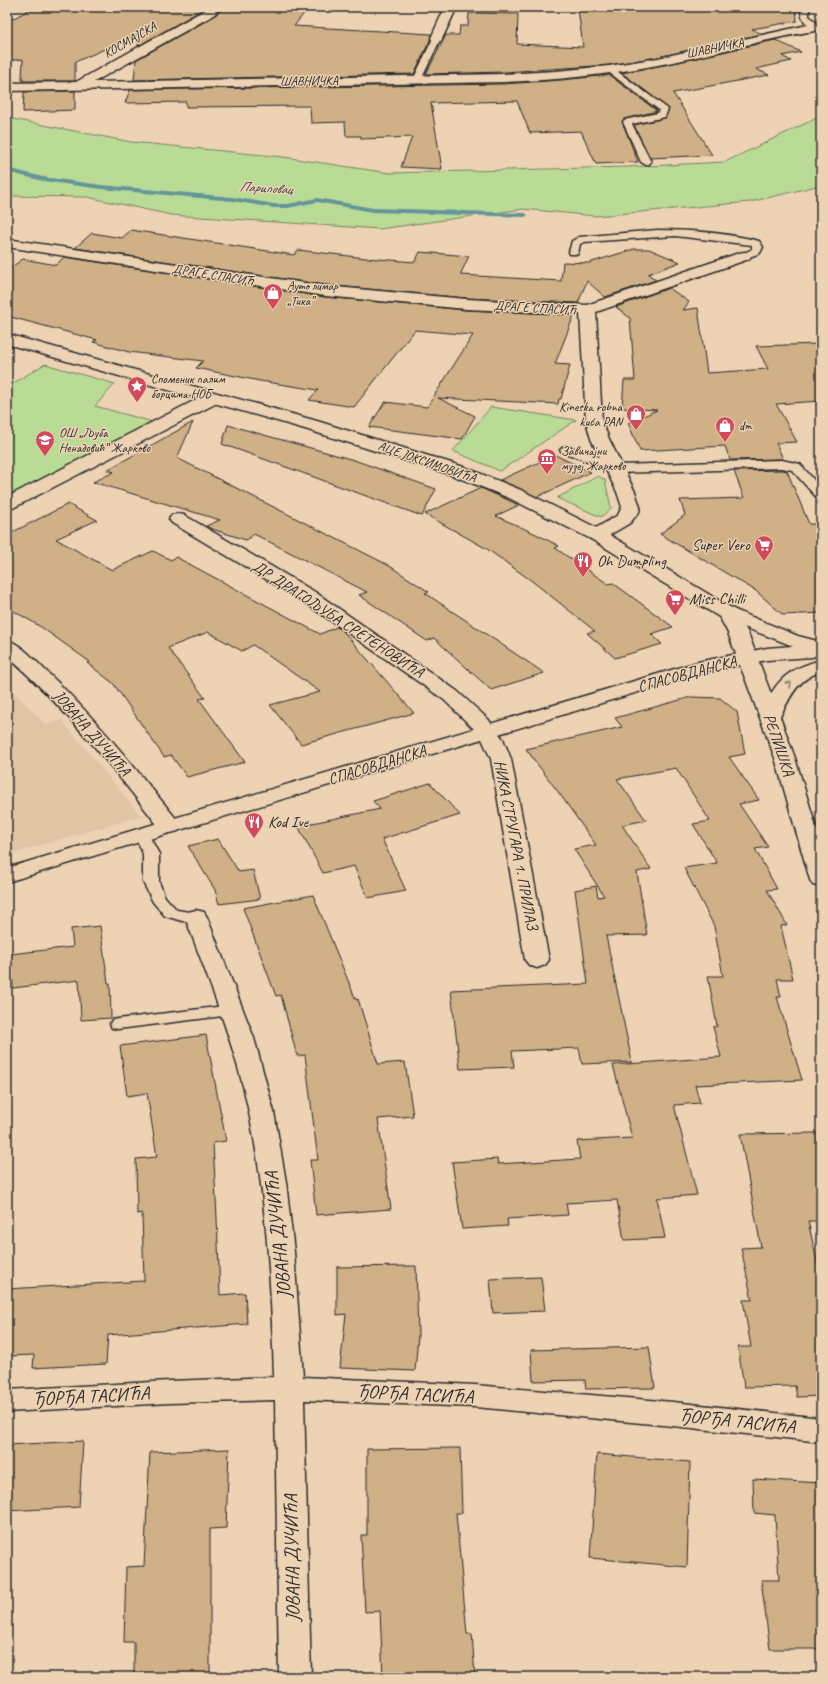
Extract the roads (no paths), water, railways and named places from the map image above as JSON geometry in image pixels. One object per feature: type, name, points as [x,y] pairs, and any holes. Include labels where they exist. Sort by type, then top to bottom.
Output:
[{"type":"street","name":"КОСМАЈСКА","points":[[78,86],[218,7]]},
{"type":"street","points":[[438,38],[451,7]]},
{"type":"street","name":"ШАВНИЧКА","points":[[7,87],[531,77],[610,70],[818,27]]},
{"type":"street","name":"ДРАГЕ СПАСИЋ","points":[[7,243],[318,290],[466,304],[588,310],[744,256]]},
{"type":"street","name":"ДРАГЕ СПАСИЋ","points":[[588,310],[594,421],[600,439],[615,468],[630,503],[630,512],[624,519],[597,535]]},
{"type":"street","name":"АЦЕ ЈОКСИМОВИЋА","points":[[7,339],[341,434],[458,471],[516,494],[597,535],[728,614],[791,640],[821,648]]},
{"type":"street","points":[[7,504],[213,398]]},
{"type":"street","name":"ДР ДРАГОЉУБА СРЕТЕНОВИЋА","points":[[178,519],[308,596],[450,695],[472,712],[488,732]]},
{"type":"street","name":"РЕПИШКА","points":[[728,614],[738,634],[785,758],[821,880]]},
{"type":"street","name":"ЈОВАНА ДУЧИЋА","points":[[7,646],[46,680],[95,732],[170,826]]},
{"type":"street","points":[[747,659],[759,655],[779,652],[821,651]]},
{"type":"street","points":[[747,659],[778,663],[821,665]]},
{"type":"street","name":"СПАСОВДАНСКА","points":[[7,875],[705,666],[747,659]]},
{"type":"street","points":[[770,716],[780,694],[791,681],[802,671],[821,665]]},
{"type":"street","name":"НИКА СТРУГАРА 1. ПРИЛАЗ","points":[[488,732],[501,759],[538,960]]},
{"type":"street","name":"ЈОВАНА ДУЧИЋА","points":[[196,917],[233,1010],[252,1072],[261,1112],[276,1199],[286,1302],[290,1388],[292,1601],[295,1677]]},
{"type":"street","name":"ЂОРЂА ТАСИЋА","points":[[7,1401],[170,1392],[290,1388],[475,1396],[673,1414],[821,1430]]},
{"type":"lane","points":[[806,7],[804,16],[806,20],[818,27]]},
{"type":"lane","points":[[417,80],[438,38]]},
{"type":"lane","points":[[610,70],[661,105],[664,109],[662,115],[657,117],[627,122],[646,162]]},
{"type":"lane","points":[[574,252],[574,245],[577,241],[583,238],[663,233],[698,235],[745,241],[755,244],[758,247],[756,251],[744,256]]},
{"type":"lane","points":[[566,450],[615,468],[782,464],[796,467],[821,495]]},
{"type":"lane","name":"ЈОВАНА ДУЧИЋА","points":[[142,835],[151,854],[151,882],[158,899],[171,912],[182,916],[196,917]]},
{"type":"lane","points":[[118,1024],[233,1010]]},
{"type":"waterway","name":"Париповац","points":[[7,170],[43,179],[101,187],[232,199],[274,206],[288,206],[317,200],[373,210],[525,215]]},
{"type":"place","name":"Ауто лимар „Тика”","points":[[273,310]]},
{"type":"place","name":"Споменик палим борцима НОБ","points":[[137,403]]},
{"type":"place","name":"Kineska robna kuća PAN","points":[[636,431]]},
{"type":"place","name":"dm","points":[[725,443]]},
{"type":"place","name":"ОШ „Љуба Ненадовић” Жарково","points":[[45,457]]},
{"type":"place","name":"Завичајни музеј Жарково","points":[[547,475]]},
{"type":"place","name":"Super Vero","points":[[764,562]]},
{"type":"place","name":"Oh Dumpling","points":[[583,578]]},
{"type":"place","name":"Miss Chilli","points":[[675,616]]},
{"type":"place","name":"Kod Ive","points":[[254,839]]}]
